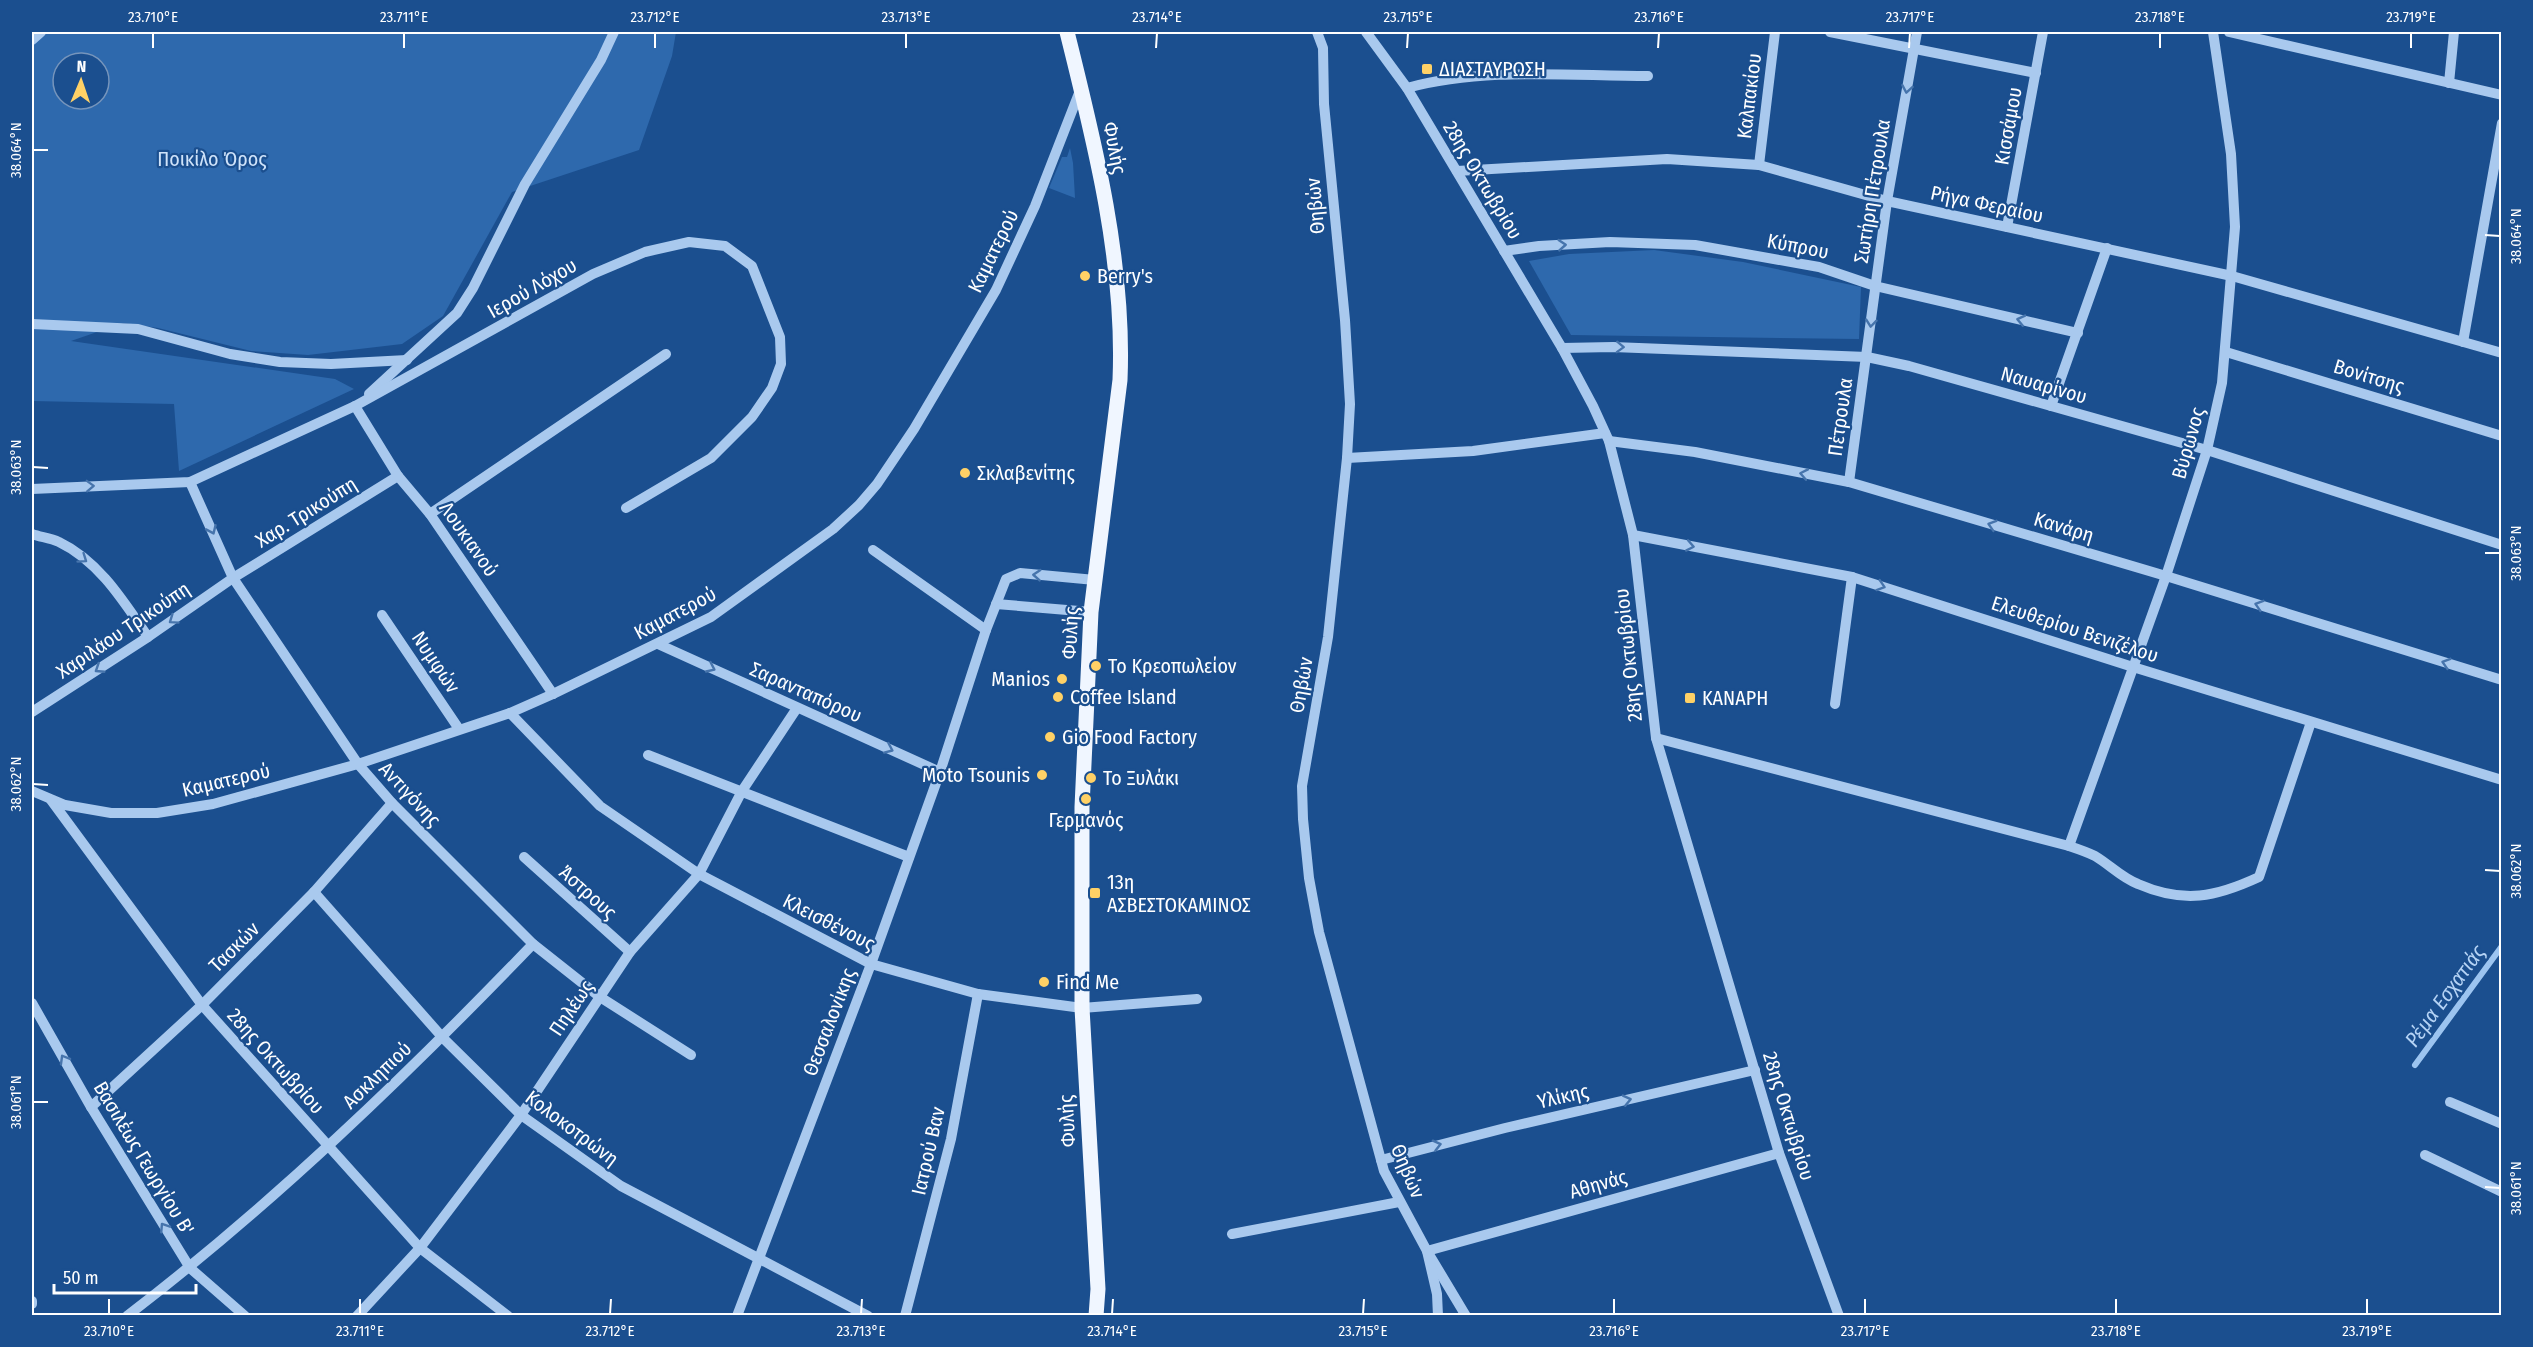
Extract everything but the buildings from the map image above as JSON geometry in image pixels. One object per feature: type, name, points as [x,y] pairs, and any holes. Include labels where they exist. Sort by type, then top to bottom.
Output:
[{"type":"main road","name":"Φυλής","points":[[1067,32],[1081,88],[1111,240],[1121,347],[1120,380],[1091,612],[1082,807],[1082,1008],[1098,1289],[1096,1316]]},
{"type":"street","points":[[32,40],[40,32]]},
{"type":"street","points":[[355,406],[457,313],[473,288],[525,184],[601,60],[614,32]]},
{"type":"street","name":"Θηβών","points":[[1317,32],[1323,48],[1325,116],[1345,320],[1350,404],[1347,458],[1328,637],[1302,786],[1309,878],[1319,932],[1380,1160],[1399,1202],[1466,1316]]},
{"type":"street","name":"28ης Οκτωβρίου","points":[[1366,32],[1407,88],[1457,171],[1562,348],[1607,437],[1633,535],[1656,738],[1779,1153],[1839,1316]]},
{"type":"street","name":"Καλπακίου","points":[[1759,165],[1774,32]]},
{"type":"street","points":[[1830,32],[2036,73]]},
{"type":"street","name":"Σωτήρη Πέτρουλα","points":[[1867,357],[1887,201],[1917,32]]},
{"type":"street","name":"Κισσάμου","points":[[2007,227],[2043,32]]},
{"type":"street","name":"Βύρωνος","points":[[2069,846],[2166,576],[2207,450],[2220,393],[2226,352],[2235,227],[2231,154],[2213,32]]},
{"type":"street","points":[[2229,32],[2502,95]]},
{"type":"street","points":[[2449,83],[2454,32]]},
{"type":"street","points":[[1407,88],[1438,80],[1511,75],[1648,76]]},
{"type":"street","name":"Καματερού","points":[[32,791],[50,800],[111,813],[157,813],[213,804],[358,764],[510,712],[553,694],[711,617],[792,560],[846,517],[877,484],[914,429],[996,290],[1035,206],[1081,88]]},
{"type":"street","points":[[2463,342],[2502,123]]},
{"type":"street","name":"Ρήγα Φεραίου","points":[[1457,171],[1667,159],[1759,165],[1887,201],[2232,276],[2502,352]]},
{"type":"street","name":"Κύπρου","points":[[1504,251],[1539,246],[1610,242],[1695,245],[1819,267],[1875,286],[2078,333]]},
{"type":"street","name":"Ιερού Λόχου","points":[[32,489],[190,482],[355,406],[593,274],[645,252],[689,243],[725,246],[752,266],[780,337],[781,364],[772,388],[752,417],[711,458],[626,508]]},
{"type":"street","points":[[2051,406],[2107,248]]},
{"type":"street","points":[[32,324],[138,328],[230,354],[280,362],[331,364],[407,360]]},
{"type":"street","name":"Ναυαρίνου","points":[[1562,348],[1613,347],[1867,357],[1908,366],[2207,450],[2502,545]]},
{"type":"street","name":"Βονίτσης","points":[[2226,352],[2502,435]]},
{"type":"street","points":[[430,514],[666,354]]},
{"type":"street","name":"Πέτρουλα","points":[[1849,482],[1867,357]]},
{"type":"street","name":"Λουκιανού","points":[[355,406],[398,476],[430,514],[553,694]]},
{"type":"street","name":"Κανάρη","points":[[1347,458],[1473,451],[1607,437],[1695,452],[1849,482],[2166,576],[2502,680]]},
{"type":"street","name":"Χαρ. Τρικούπη","points":[[233,578],[398,476]]},
{"type":"street","name":"Αντιγόνης","points":[[190,482],[233,578],[358,764],[392,803],[533,944],[600,997],[691,1055]]},
{"type":"street","points":[[32,534],[59,542],[92,566],[112,585],[148,637]]},
{"type":"street","name":"Ελευθερίου Βενιζέλου","points":[[1633,535],[1852,577],[2133,667],[2502,780]]},
{"type":"street","points":[[873,550],[986,630]]},
{"type":"street","name":"Θεσσαλονίκης","points":[[737,1316],[870,964],[940,772],[986,630],[1006,579],[1015,574],[1095,580]]},
{"type":"street","points":[[1835,704],[1852,577]]},
{"type":"street","name":"Χαριλάου Τρικούπη","points":[[32,712],[148,637],[233,578]]},
{"type":"street","points":[[996,604],[1091,612]]},
{"type":"street","name":"Νυμφών","points":[[382,615],[459,729]]},
{"type":"street","name":"Σαρανταπόρου","points":[[658,644],[940,772]]},
{"type":"street","name":"Πηλέως","points":[[357,1316],[420,1248],[521,1115],[630,952],[699,874],[742,791],[797,708]]},
{"type":"street","name":"Κλεισθένους","points":[[510,712],[600,806],[699,874],[870,964],[978,994],[1082,1008],[1197,999]]},
{"type":"street","points":[[1656,738],[2069,846],[2094,856],[2137,884],[2163,893],[2197,897],[2213,896],[2259,877],[2311,722]]},
{"type":"street","points":[[648,755],[909,856]]},
{"type":"street","name":"28ης Οκτωβρίου","points":[[50,800],[202,1005],[328,1147],[420,1248],[508,1316]]},
{"type":"street","name":"Τασκών","points":[[91,1107],[202,1005],[314,892],[392,803]]},
{"type":"street","name":"Άστρους","points":[[524,857],[630,952]]},
{"type":"street","name":"Κολοκοτρώνη","points":[[314,892],[443,1038],[521,1115],[621,1186],[758,1256],[868,1316]]},
{"type":"street","name":"Ασκληπιού","points":[[127,1316],[190,1268],[328,1147],[443,1038],[533,944]]},
{"type":"street","name":"Ιατρού Βαν","points":[[905,1316],[951,1139],[978,994]]},
{"type":"street","name":"Βασιλέως Γεωργίου Β'","points":[[33,1010],[190,1268],[245,1316]]},
{"type":"street","name":"Υλίκης","points":[[1380,1160],[1505,1128],[1755,1070]]},
{"type":"street","points":[[2450,1102],[2502,1124]]},
{"type":"street","name":"Αθηνάς","points":[[1427,1251],[1779,1153]]},
{"type":"street","points":[[2425,1155],[2502,1192]]},
{"type":"street","points":[[1232,1234],[1399,1202]]},
{"type":"street","points":[[1427,1251],[1437,1294],[1438,1316]]},
{"type":"green space","name":"Ποικίλο Όρος","points":[[32,32],[676,32],[672,56],[639,150],[512,192],[443,316],[402,344],[308,355],[251,351],[158,328],[123,323],[71,341],[335,379],[354,389],[179,471],[174,404],[32,401]]},
{"type":"green space","points":[[1070,148],[1075,198],[1049,188],[1062,157],[1067,157]]},
{"type":"green space","points":[[1654,250],[1743,262],[1861,287],[1859,339],[1571,335],[1529,261],[1569,254]]},
{"type":"waterway","name":"Ρέμα Εσχατιάς","points":[[2415,1065],[2502,946]]},
{"type":"place","name":"ΔΙΑΣΤΑΥΡΩΣΗ","points":[[1427,69]]},
{"type":"place","name":"Berry's","points":[[1085,276]]},
{"type":"place","name":"Σκλαβενίτης","points":[[965,473]]},
{"type":"place","name":"Το Κρεοπωλείον","points":[[1096,666]]},
{"type":"place","name":"Manios","points":[[1062,679]]},
{"type":"place","name":"Coffee Island","points":[[1058,697]]},
{"type":"place","name":"ΚΑΝΑΡΗ","points":[[1690,698]]},
{"type":"place","name":"Gio Food Factory","points":[[1050,737]]},
{"type":"place","name":"Moto Tsounis","points":[[1042,775]]},
{"type":"place","name":"Το Ξυλάκι","points":[[1091,778]]},
{"type":"place","name":"Γερμανός","points":[[1086,799]]},
{"type":"place","name":"13η ΑΣΒΕΣΤΟΚΑΜΙΝΟΣ","points":[[1095,893]]},
{"type":"place","name":"Find Me","points":[[1044,982]]}]
